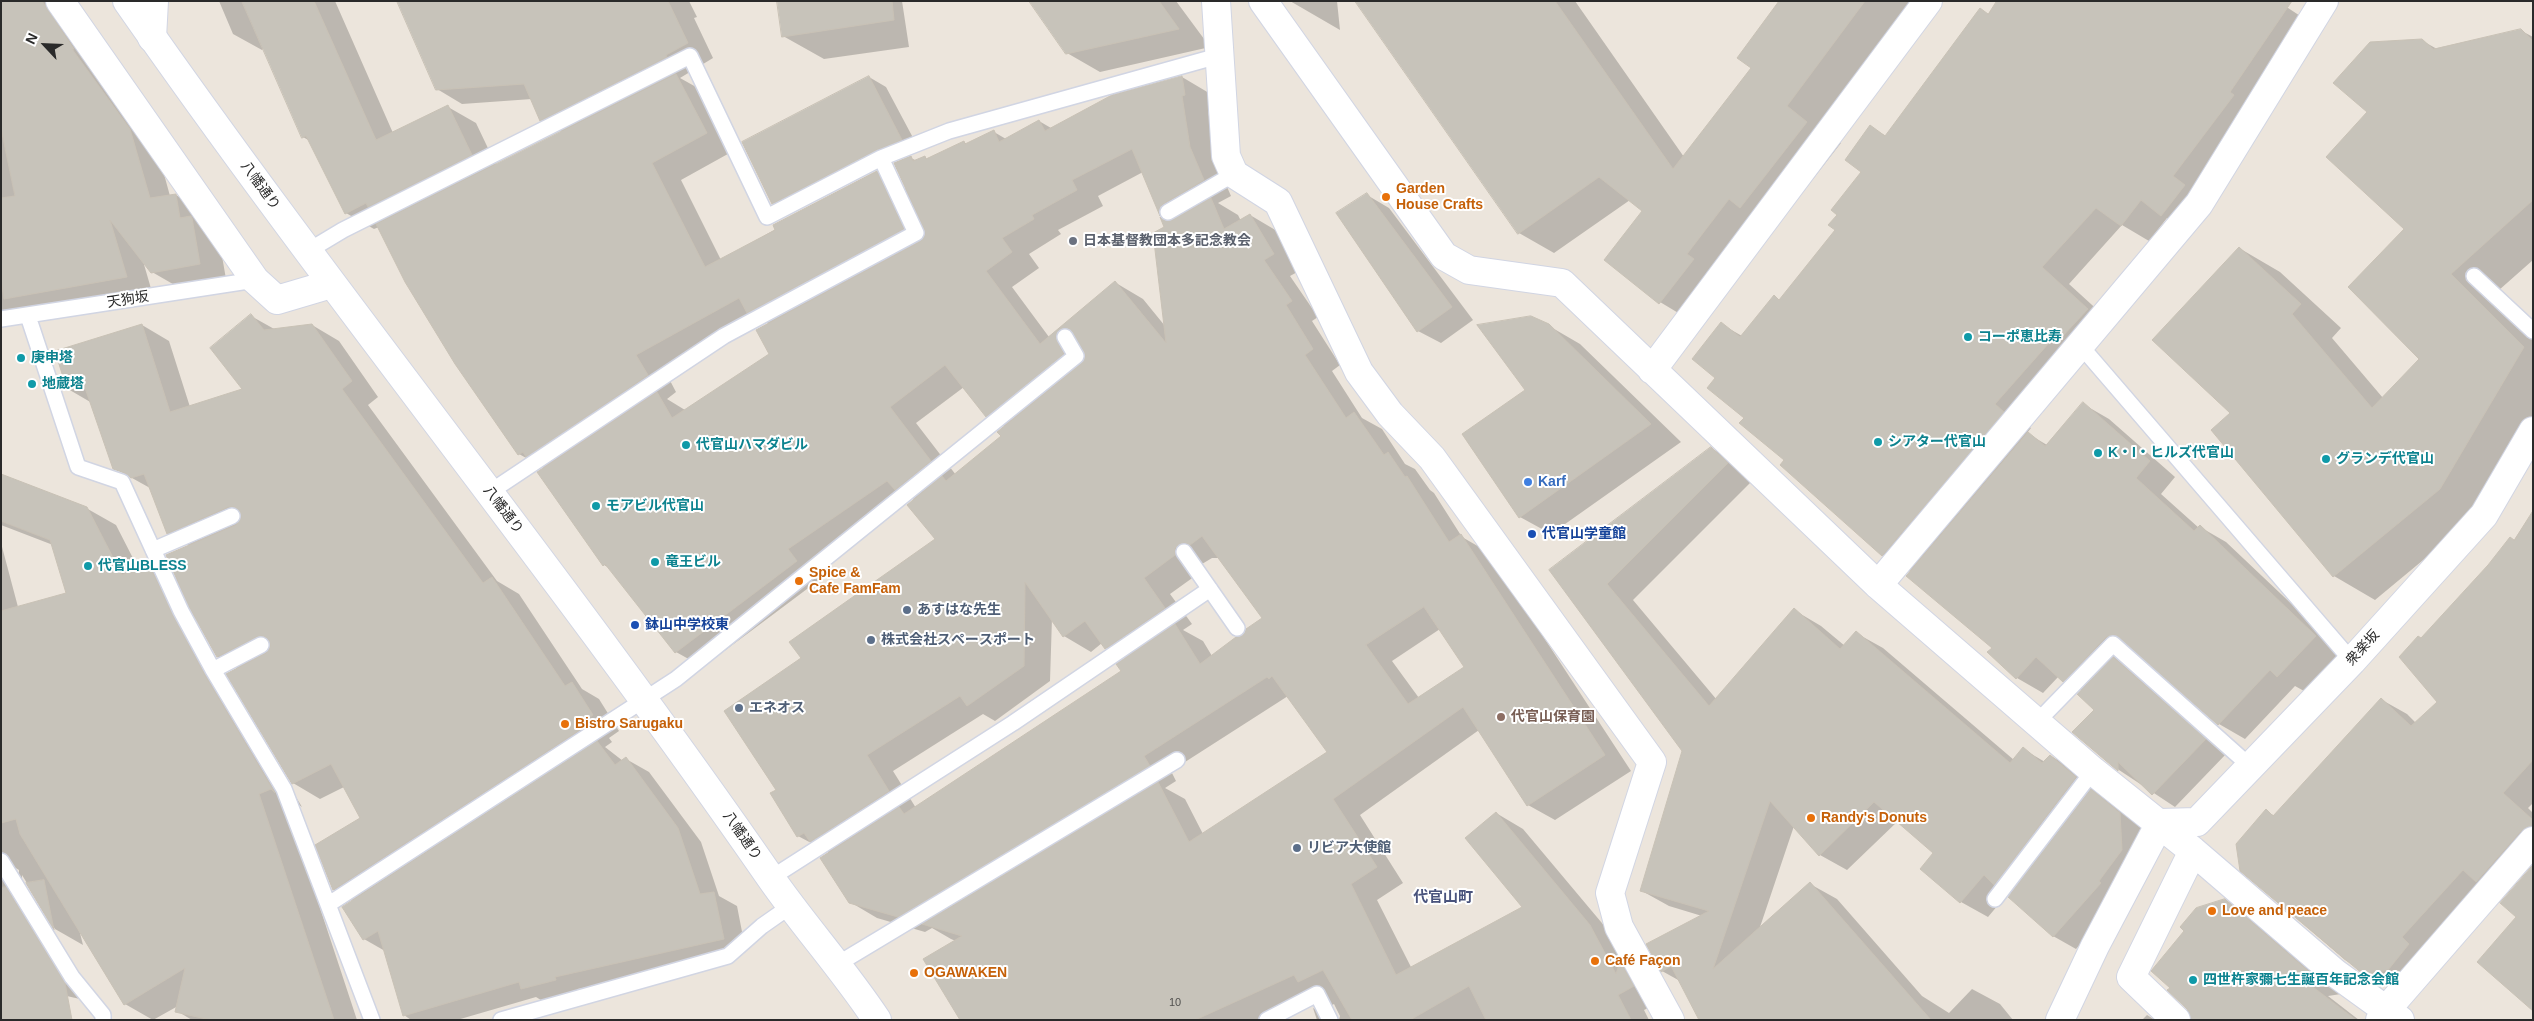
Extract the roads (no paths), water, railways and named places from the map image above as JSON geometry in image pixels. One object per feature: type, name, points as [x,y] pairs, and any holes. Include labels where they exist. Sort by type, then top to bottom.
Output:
[{"type":"street","points":[[60,1],[255,280],[277,300],[331,284]]},
{"type":"street","name":"八幡通り","points":[[127,1],[331,284],[646,701],[771,878],[876,1020]]},
{"type":"street","points":[[152,38],[154,1]]},
{"type":"street","points":[[1216,1],[1218,56],[1226,156],[1234,174],[1278,202],[1359,372],[1390,414],[1432,458],[1652,762],[1610,893],[1619,927],[1670,1020]]},
{"type":"street","points":[[1262,1],[1444,256],[1469,270],[1562,283],[1878,585],[2093,772],[2160,823],[2335,973],[2389,1016],[2533,841]]},
{"type":"street","points":[[1652,370],[1928,1]]},
{"type":"street","points":[[1878,585],[2199,204],[2324,1]]},
{"type":"street","name":"衆楽坂","points":[[2160,823],[2197,822],[2251,767],[2352,660],[2484,515],[2533,431]]},
{"type":"street","points":[[2060,1020],[2095,946],[2160,823]]},
{"type":"street","points":[[2176,1020],[2131,977],[2193,851]]},
{"type":"lane","points":[[308,251],[343,230],[690,56],[767,217],[881,158],[949,131],[1218,56]]},
{"type":"lane","points":[[490,492],[724,336],[916,233],[881,158]]},
{"type":"lane","points":[[1168,212],[1234,174]]},
{"type":"lane","points":[[2474,276],[2533,331]]},
{"type":"lane","name":"天狗坂","points":[[1,319],[255,280]]},
{"type":"lane","points":[[28,316],[78,467],[122,482],[181,611],[213,670],[284,789],[372,1020]]},
{"type":"lane","points":[[329,904],[646,701],[676,679],[1076,356],[1065,337]]},
{"type":"lane","points":[[2080,345],[2352,660]]},
{"type":"lane","points":[[153,550],[232,516]]},
{"type":"lane","points":[[1184,552],[1237,628]]},
{"type":"lane","points":[[771,878],[1013,723],[1210,589]]},
{"type":"lane","points":[[213,670],[261,644]]},
{"type":"lane","points":[[2036,722],[2113,644],[2251,767]]},
{"type":"lane","points":[[836,965],[1177,760]]},
{"type":"lane","points":[[1995,899],[2093,772]]},
{"type":"lane","points":[[1,861],[72,977],[107,1018]]},
{"type":"lane","points":[[501,1020],[728,956],[762,926],[792,905]]},
{"type":"lane","points":[[1267,1020],[1317,994],[1330,1020]]},
{"type":"place","name":"Garden House Crafts","points":[[1386,197]]},
{"type":"place","name":"日本基督教団本多記念教会","points":[[1073,241]]},
{"type":"place","name":"コーポ恵比寿","points":[[1968,337]]},
{"type":"place","name":"庚申塔","points":[[21,358]]},
{"type":"place","name":"地蔵塔","points":[[32,384]]},
{"type":"place","name":"シアター代官山","points":[[1878,442]]},
{"type":"place","name":"代官山ハマダビル","points":[[686,445]]},
{"type":"place","name":"K・I・ヒルズ代官山","points":[[2098,453]]},
{"type":"place","name":"グランデ代官山","points":[[2326,459]]},
{"type":"place","name":"Karf","points":[[1528,482]]},
{"type":"place","name":"モアビル代官山","points":[[596,506]]},
{"type":"place","name":"代官山学童館","points":[[1532,534]]},
{"type":"place","name":"竜王ビル","points":[[655,562]]},
{"type":"place","name":"代官山BLESS","points":[[88,566]]},
{"type":"place","name":"Spice & Cafe FamFam","points":[[799,581]]},
{"type":"place","name":"あすはな先生","points":[[907,610]]},
{"type":"place","name":"鉢山中学校東","points":[[635,625]]},
{"type":"place","name":"株式会社スペースポート","points":[[871,640]]},
{"type":"place","name":"エネオス","points":[[739,708]]},
{"type":"place","name":"代官山保育園","points":[[1501,717]]},
{"type":"place","name":"Bistro Sarugaku","points":[[565,724]]},
{"type":"place","name":"Randy's Donuts","points":[[1811,818]]},
{"type":"place","name":"リビア大使館","points":[[1297,848]]},
{"type":"place","name":"Love and peace","points":[[2212,911]]},
{"type":"place","name":"Café Façon","points":[[1595,961]]},
{"type":"place","name":"OGAWAKEN","points":[[914,973]]},
{"type":"place","name":"四世杵家彌七生誕百年記念会館","points":[[2193,980]]},
{"type":"district","name":"代官山町","points":[[1443,898]]}]
